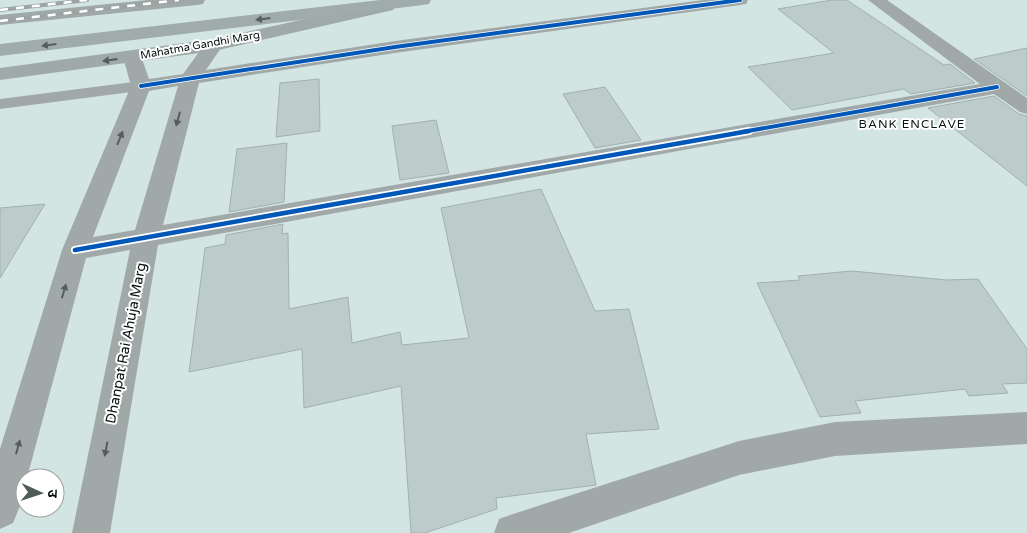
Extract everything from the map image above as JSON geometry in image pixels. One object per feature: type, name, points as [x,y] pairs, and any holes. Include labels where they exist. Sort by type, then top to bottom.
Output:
[{"type":"main road","points":[[0,20],[196,0]]},
{"type":"main road","points":[[0,36],[312,0]]},
{"type":"main road","name":"Mahatma Gandhi Marg","points":[[0,50],[423,0]]},
{"type":"main road","name":"Mahatma Gandhi Marg","points":[[0,74],[214,45],[398,3]]},
{"type":"street","points":[[141,86],[395,47],[740,0]]},
{"type":"street","points":[[876,0],[1027,108]]},
{"type":"street","name":"Dhanpat Rai Ahuja Marg","points":[[90,533],[146,238],[190,78],[214,45]]},
{"type":"street","points":[[0,510],[75,250],[141,86],[133,57]]},
{"type":"street","points":[[75,250],[997,87]]},
{"type":"street","points":[[513,533],[739,458],[835,439],[1027,428]]},
{"type":"lane","points":[[0,104],[141,86]]},
{"type":"building","points":[[832,0],[847,0],[944,65],[950,64],[975,83],[911,94],[904,89],[792,110],[748,67],[834,53],[778,9]]},
{"type":"building","points":[[1027,48],[1027,96],[974,59]]},
{"type":"building","points":[[319,79],[320,131],[276,137],[280,83]]},
{"type":"building","points":[[605,87],[641,140],[595,148],[563,94]]},
{"type":"building","points":[[994,96],[1019,114],[1027,116],[1027,186],[928,108]]},
{"type":"building","points":[[436,120],[449,173],[400,180],[392,126]]},
{"type":"building","points":[[287,143],[284,202],[229,212],[237,149]]},
{"type":"building","points":[[541,189],[595,311],[629,309],[659,429],[586,434],[596,485],[496,498],[497,509],[425,533],[411,533],[401,386],[304,408],[302,349],[189,372],[205,248],[225,244],[226,235],[283,224],[282,234],[288,233],[289,309],[348,297],[352,343],[400,332],[402,345],[469,338],[441,208]]},
{"type":"building","points":[[45,204],[0,278],[0,208]]},
{"type":"building","points":[[852,271],[947,280],[978,279],[1027,349],[1027,383],[1002,384],[1008,393],[969,396],[965,389],[855,401],[861,413],[820,417],[757,283],[800,280],[798,276]]},
{"type":"railway","points":[[0,10],[87,0]]},
{"type":"railway","points":[[0,21],[179,0]]},
{"type":"cycle path","points":[[141,86],[395,47],[740,0]]},
{"type":"cycle path","points":[[75,250],[997,87]]},
{"type":"district","name":"BANK ENCLAVE","points":[[912,124]]}]
